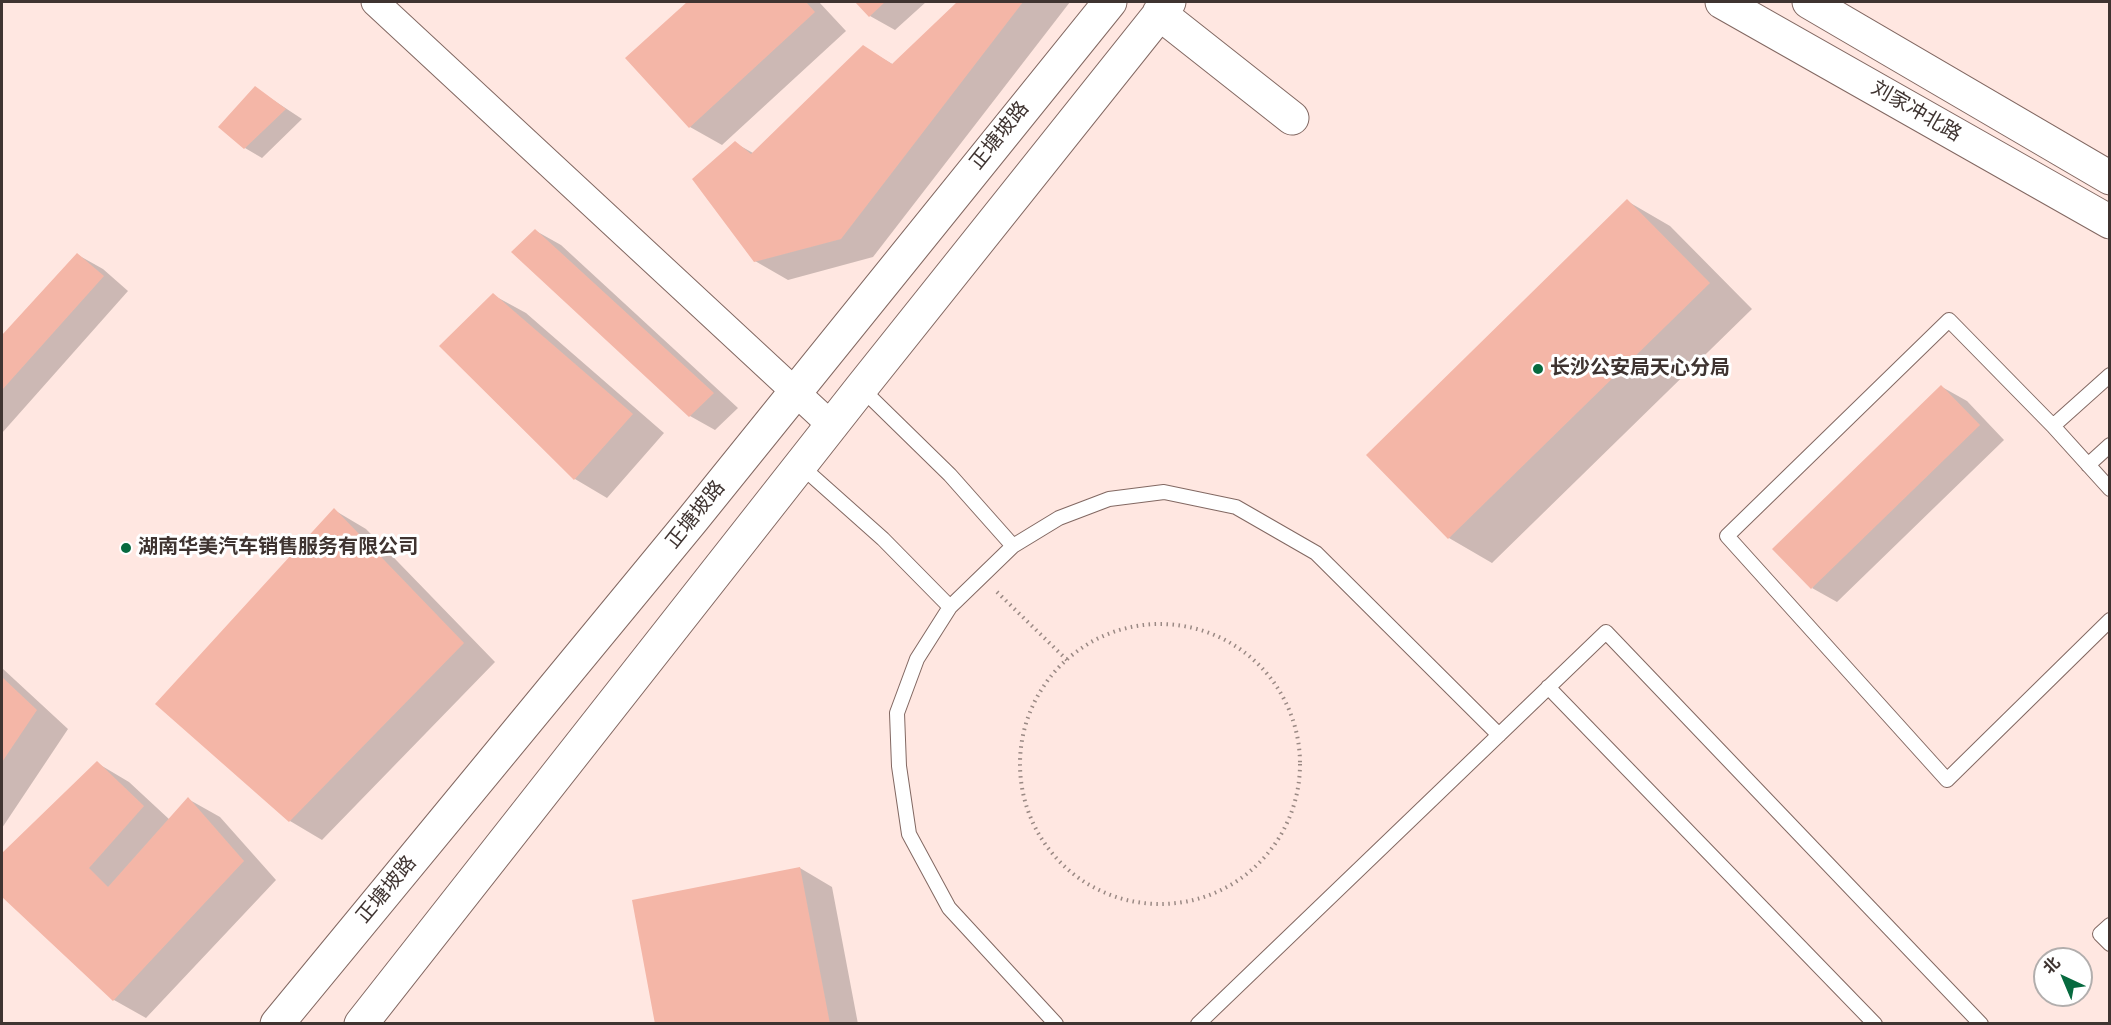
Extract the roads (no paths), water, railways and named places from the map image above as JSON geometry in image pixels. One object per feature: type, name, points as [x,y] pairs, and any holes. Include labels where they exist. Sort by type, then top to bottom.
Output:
[{"type":"street","points":[[375,2],[832,426]]},
{"type":"street","name":"正塘坡路","points":[[277,1023],[693,519],[1110,2]]},
{"type":"street","name":"刘家冲北路","points":[[1722,2],[2109,222]]},
{"type":"street","name":"刘家冲北路","points":[[1809,2],[2109,178]]},
{"type":"street","points":[[361,1023],[1164,7],[1292,118]]},
{"type":"lane","points":[[2109,489],[2054,426],[1950,320],[1727,536],[1947,780],[2109,620]]},
{"type":"lane","points":[[2054,426],[2109,375]]},
{"type":"lane","points":[[861,388],[950,475],[1013,546]]},
{"type":"lane","points":[[2088,465],[2109,445]]},
{"type":"lane","points":[[801,466],[883,539],[950,607]]},
{"type":"lane","points":[[1056,1023],[949,908],[909,834],[899,766],[897,714],[917,659],[950,607],[1013,546],[1059,518],[1109,499],[1164,492],[1236,507],[1316,553],[1499,735]]},
{"type":"lane","points":[[1198,1023],[1606,632],[1981,1023]]},
{"type":"lane","points":[[1548,687],[1875,1023]]},
{"type":"lane","points":[[2109,925],[2100,934],[2109,944]]},
{"type":"place","name":"长沙公安局天心分局","points":[[1538,369]]},
{"type":"place","name":"湖南华美汽车销售服务有限公司","points":[[126,548]]}]
